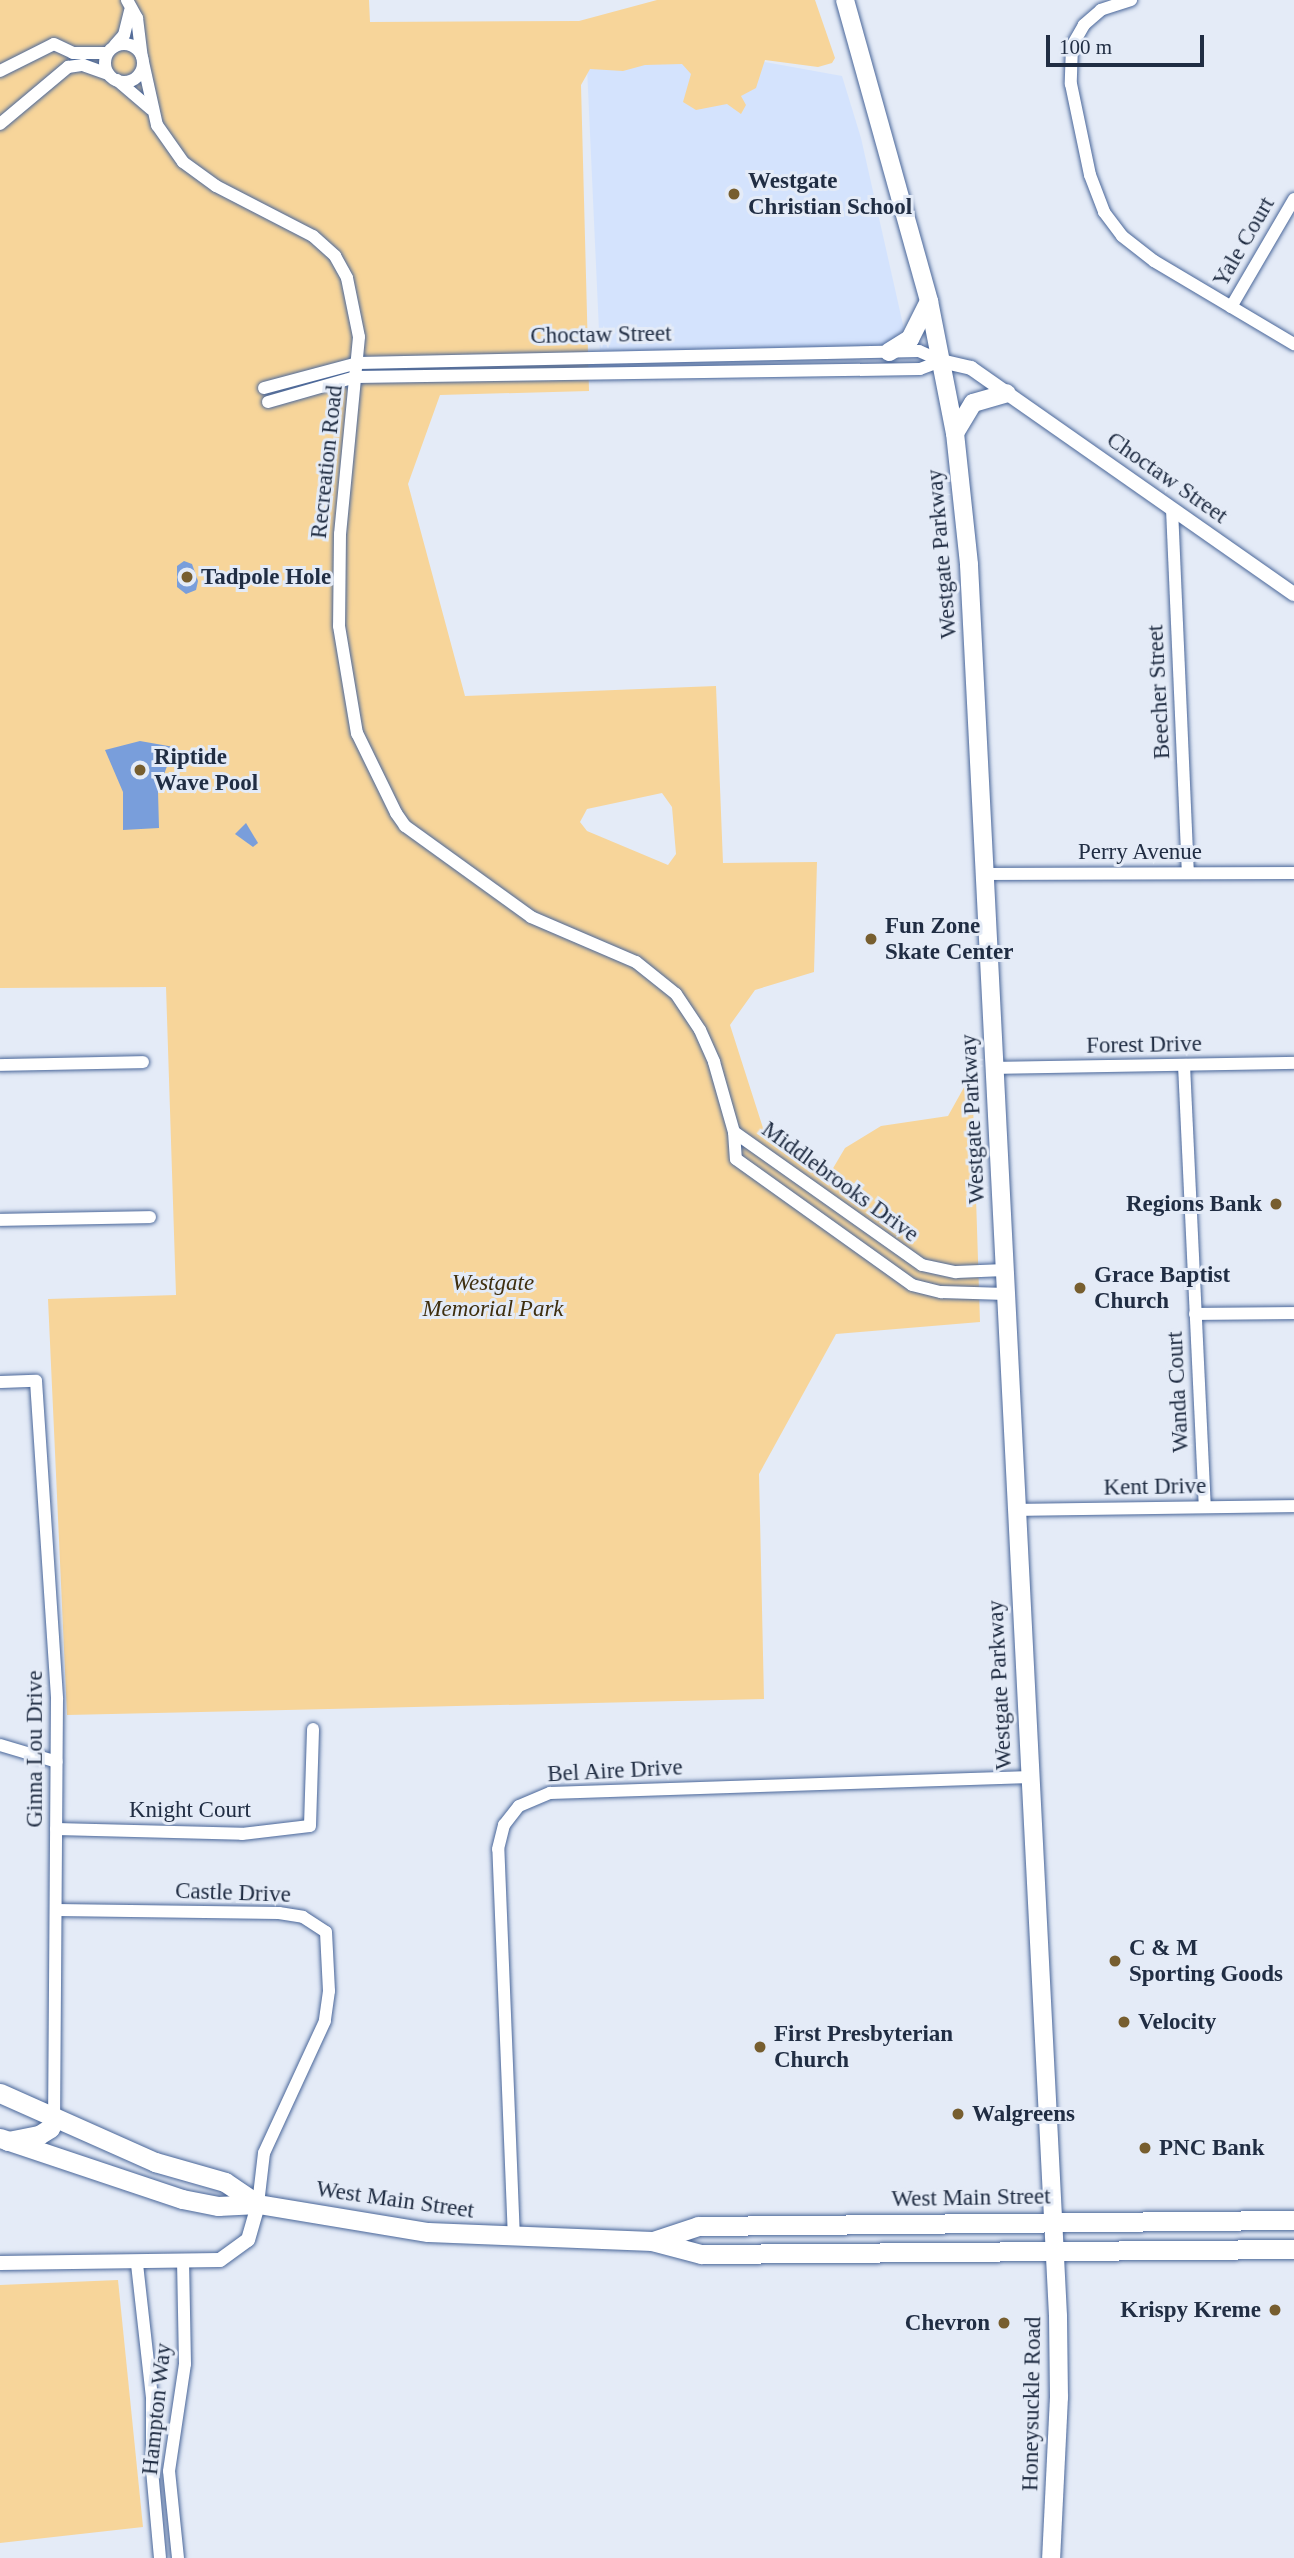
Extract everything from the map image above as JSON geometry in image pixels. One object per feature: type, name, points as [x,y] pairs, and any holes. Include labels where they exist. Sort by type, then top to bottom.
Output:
[{"type":"highway","name":"West Main Street","points":[[0,2093],[155,2162],[225,2182],[258,2204]]},
{"type":"highway","points":[[29,2106],[35,2124],[32,2136]]},
{"type":"highway","points":[[4,2139],[32,2136],[50,2128],[54,2118]]},
{"type":"highway","name":"West Main Street","points":[[4,2139],[182,2199],[218,2206],[258,2204],[428,2232],[514,2239],[652,2241],[701,2254],[1294,2249]]},
{"type":"highway","name":"West Main Street","points":[[652,2241],[698,2226],[1294,2220]]},
{"type":"main road","name":"Westgate Parkway","points":[[845,0],[929,301],[955,433],[970,565],[1054,2250]]},
{"type":"main road","points":[[889,352],[910,339],[929,301]]},
{"type":"main road","points":[[955,433],[973,404],[1007,393]]},
{"type":"main road","name":"Honeysuckle Road","points":[[1051,2558],[1060,2371],[1054,2250]]},
{"type":"street","points":[[1131,0],[1101,10],[1084,25],[1072,46],[1071,84],[1093,188],[1112,225],[1134,248],[1294,344]]},
{"type":"street","name":"Recreation Road","points":[[128,6],[124,35],[111,49],[112,77],[151,109]]},
{"type":"street","name":"Recreation Road","points":[[128,6],[137,18],[151,109],[168,144],[192,171],[297,226],[335,256],[353,294],[358,363],[337,602],[351,713],[377,782],[405,826],[494,892],[543,924],[621,954],[664,982],[683,1003],[708,1045],[734,1132],[736,1159]]},
{"type":"street","points":[[0,71],[54,44],[73,53],[131,45],[142,59],[133,79],[112,77],[83,65],[68,67],[0,124]]},
{"type":"street","name":"Yale Court","points":[[1231,307],[1294,199]]},
{"type":"street","name":"Choctaw Street","points":[[264,388],[358,363],[919,351],[941,361],[971,368],[1294,594]]},
{"type":"street","name":"Choctaw Street","points":[[268,402],[356,377],[920,369],[941,361]]},
{"type":"street","name":"Beecher Street","points":[[1172,509],[1188,873]]},
{"type":"street","name":"Perry Avenue","points":[[985,874],[1294,873]]},
{"type":"street","points":[[0,1065],[143,1062]]},
{"type":"street","name":"Forest Drive","points":[[995,1068],[1294,1063]]},
{"type":"street","name":"Wanda Court","points":[[1184,1065],[1205,1507]]},
{"type":"street","name":"Middlebrooks Drive","points":[[734,1132],[922,1265],[956,1272],[1004,1270]]},
{"type":"street","name":"Middlebrooks Drive","points":[[736,1159],[912,1285],[942,1292],[1006,1294]]},
{"type":"street","points":[[0,1220],[150,1217]]},
{"type":"street","points":[[1195,1314],[1294,1313]]},
{"type":"street","name":"Ginna Lou Drive","points":[[0,1382],[36,1381],[54,1637],[57,1762],[54,2118]]},
{"type":"street","name":"Kent Drive","points":[[1017,1510],[1294,1506]]},
{"type":"street","name":"Knight Court","points":[[56,1829],[242,1834],[310,1826],[313,1729]]},
{"type":"street","points":[[0,1745],[57,1762]]},
{"type":"street","name":"Bel Aire Drive","points":[[514,2239],[498,1849],[504,1825],[519,1806],[541,1794],[558,1793],[1029,1777]]},
{"type":"street","name":"Castle Drive","points":[[56,1910],[279,1913],[303,1917],[326,1932],[329,1991],[325,2021],[264,2153],[258,2204]]},
{"type":"street","points":[[0,2263],[137,2264],[220,2260],[240,2249],[254,2229],[258,2204]]},
{"type":"street","name":"Hampton Way","points":[[178,2558],[169,2471],[185,2364],[183,2263]]},
{"type":"street","name":"Hampton Way","points":[[137,2264],[152,2398],[152,2470],[160,2558]]},
{"type":"shaded area","name":"Westgate Christian School","points":[[749,59],[842,76],[861,138],[904,329],[886,346],[600,353],[587,67]]},
{"type":"green space","name":"Westgate Memorial Park","points":[[0,0],[369,0],[370,22],[579,21],[657,0],[815,0],[835,58],[832,63],[818,67],[765,60],[756,88],[741,96],[746,105],[741,114],[727,104],[696,110],[683,102],[691,74],[682,64],[645,65],[623,71],[590,69],[581,85],[589,391],[440,395],[408,484],[465,696],[716,686],[723,863],[817,862],[814,972],[755,990],[730,1025],[763,1128],[832,1170],[845,1148],[881,1126],[948,1116],[972,1073],[980,1322],[836,1334],[759,1474],[764,1699],[67,1715],[48,1299],[176,1295],[166,987],[0,988]],"holes":[[[662,793],[672,807],[676,854],[668,865],[587,831],[580,822],[587,809]]]},
{"type":"green space","points":[[118,2280],[143,2527],[0,2543],[0,2285]]},
{"type":"water","name":"Tadpole Hole","points":[[184,561],[192,564],[198,581],[196,590],[186,594],[177,587],[177,566]]},
{"type":"water","name":"Riptide Wave Pool","points":[[140,741],[174,747],[158,791],[159,828],[123,830],[123,792],[105,750]]},
{"type":"water","points":[[246,823],[258,843],[253,847],[235,834]]},
{"type":"place","name":"Westgate Christian School","points":[[734,194]]},
{"type":"place","name":"Tadpole Hole","points":[[187,577]]},
{"type":"place","name":"Riptide Wave Pool","points":[[140,770]]},
{"type":"place","name":"Fun Zone Skate Center","points":[[871,939]]},
{"type":"place","name":"Regions Bank","points":[[1276,1204]]},
{"type":"place","name":"Grace Baptist Church","points":[[1080,1288]]},
{"type":"place","name":"C & M Sporting Goods","points":[[1115,1961]]},
{"type":"place","name":"Velocity","points":[[1124,2022]]},
{"type":"place","name":"First Presbyterian Church","points":[[760,2047]]},
{"type":"place","name":"Walgreens","points":[[958,2114]]},
{"type":"place","name":"PNC Bank","points":[[1145,2148]]},
{"type":"place","name":"Krispy Kreme","points":[[1275,2310]]},
{"type":"place","name":"Chevron","points":[[1004,2323]]}]
